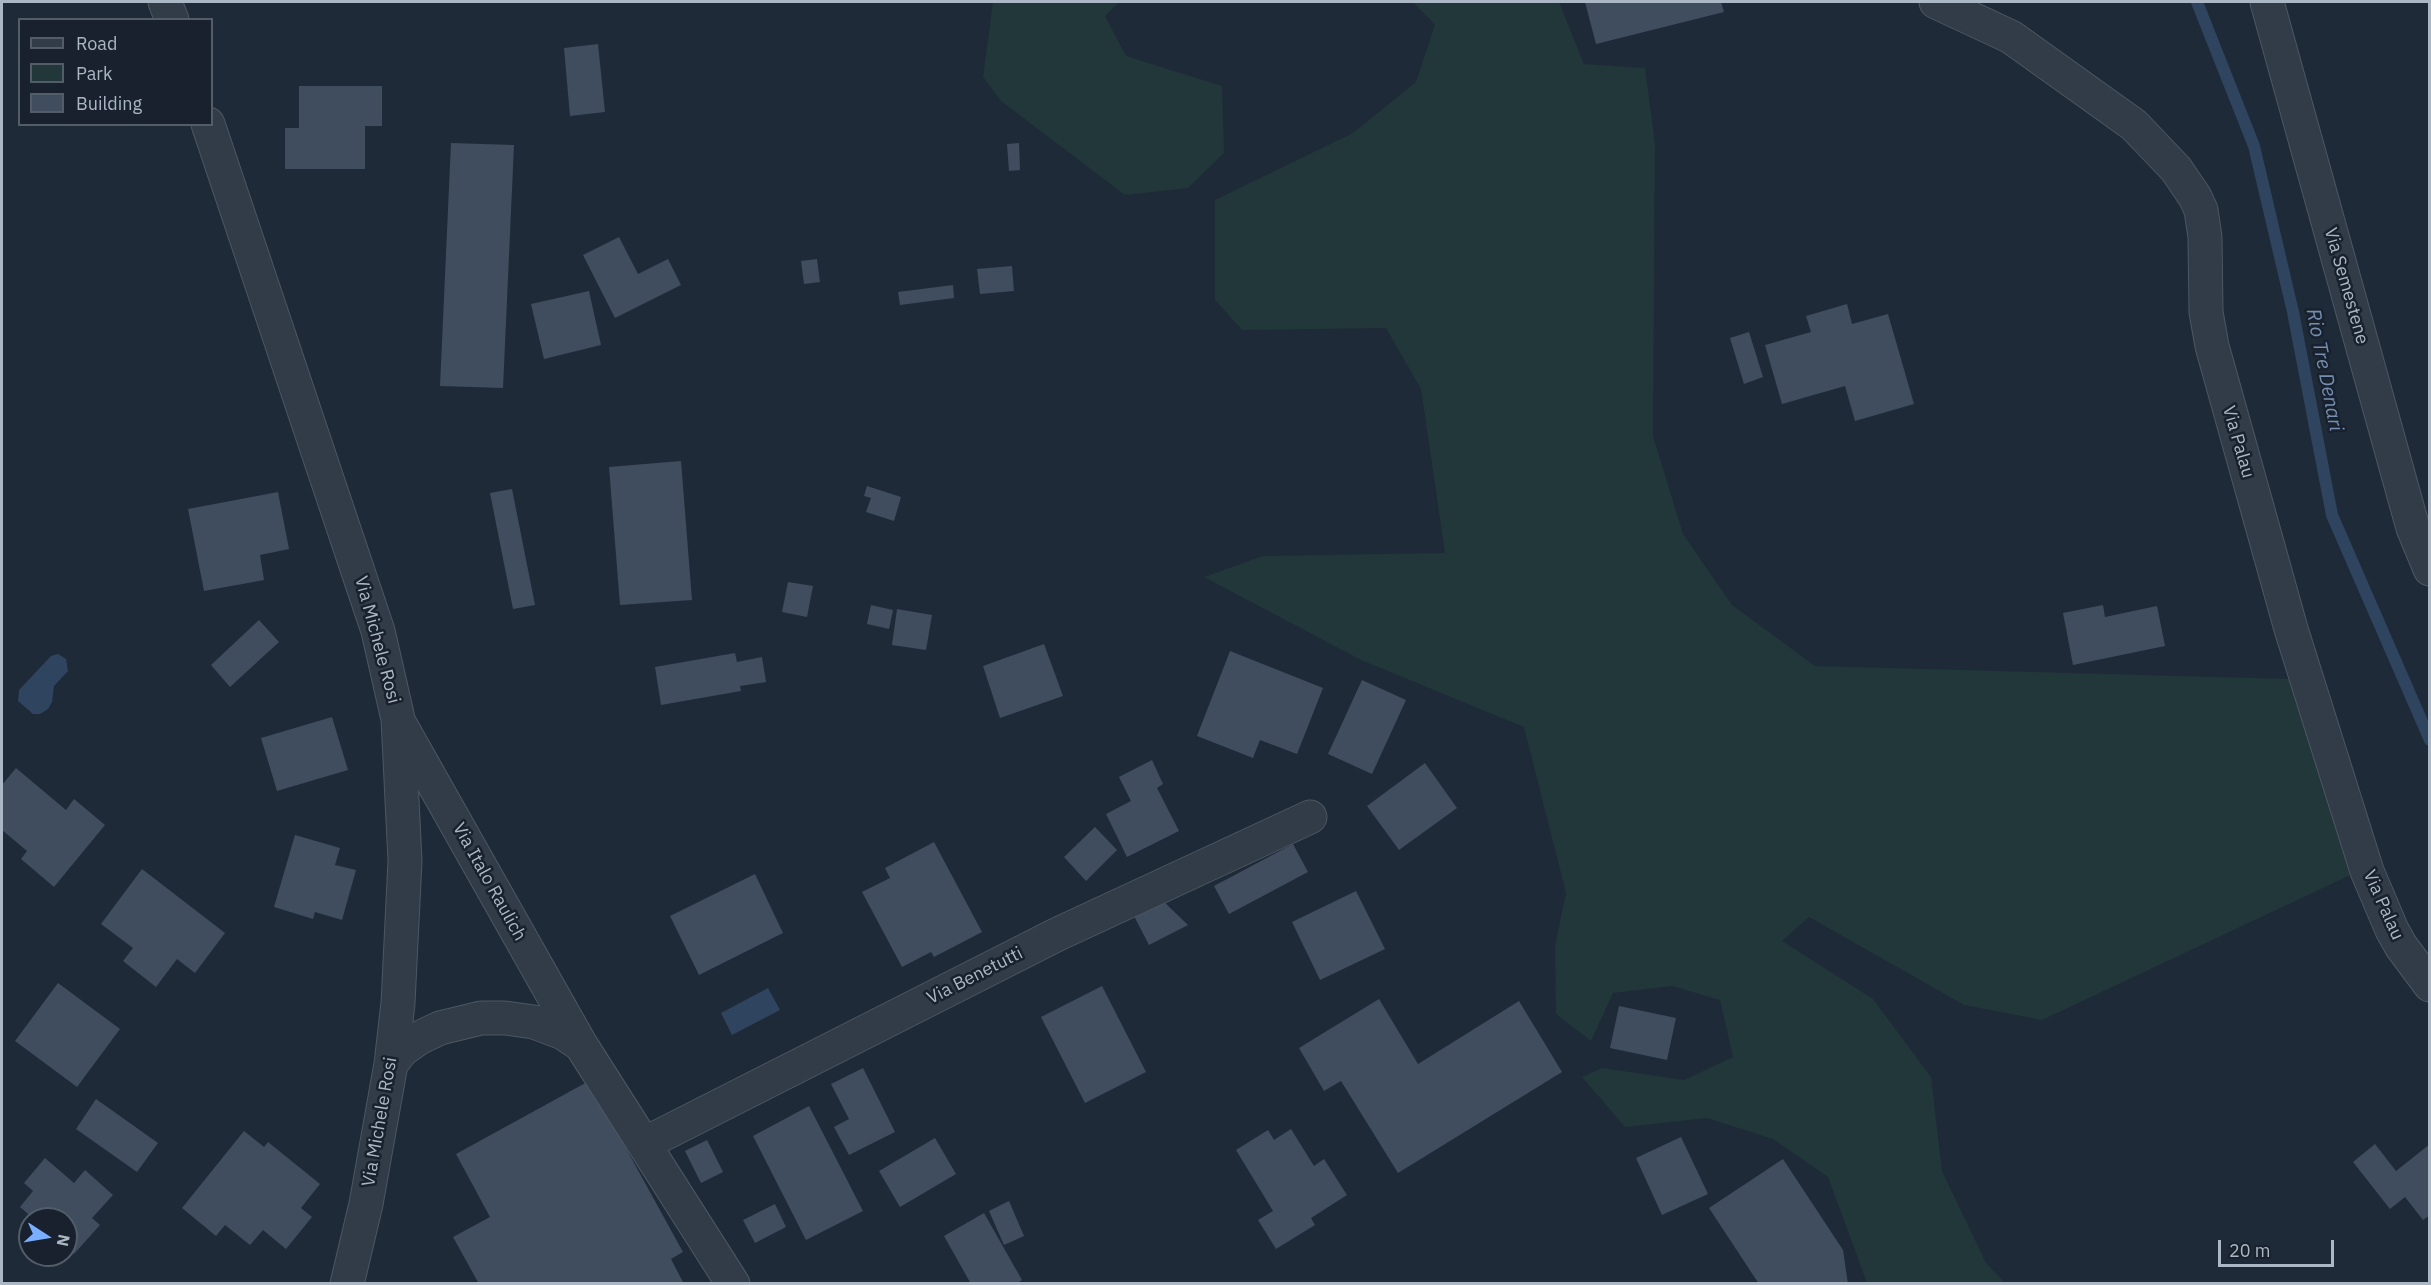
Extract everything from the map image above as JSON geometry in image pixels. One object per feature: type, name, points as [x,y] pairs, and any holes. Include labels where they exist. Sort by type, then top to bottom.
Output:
[{"type":"street","points":[[165,2],[170,18]]},
{"type":"street","name":"Via Palau","points":[[1936,2],[2011,37],[2134,125],[2176,169],[2195,197],[2205,237],[2206,312],[2211,346],[2291,629],[2367,871],[2392,930],[2430,985]]},
{"type":"street","name":"Via Semestene","points":[[2267,2],[2414,528],[2430,569]]},
{"type":"street","name":"Via Michele Rosi","points":[[208,126],[378,631],[398,719],[405,861],[402,958],[392,1064],[366,1204],[347,1284]]},
{"type":"street","name":"Via Italo Raulich","points":[[398,719],[581,1045],[733,1284]]},
{"type":"street","name":"Via Benetutti","points":[[644,1144],[1058,934],[1310,817]]},
{"type":"street","name":"Via Italo Raulich","points":[[392,1064],[402,1050],[418,1038],[440,1028],[475,1019],[505,1018],[534,1022],[563,1033],[581,1045]]},
{"type":"green space","points":[[993,2],[1119,2],[1105,16],[1126,56],[1222,86],[1224,153],[1188,188],[1125,195],[1001,101],[983,77]]},
{"type":"green space","points":[[1413,2],[1559,2],[1584,64],[1645,68],[1655,143],[1653,436],[1683,534],[1732,605],[1815,666],[2290,679],[2357,872],[2042,1020],[1964,1005],[1809,917],[1782,941],[1873,999],[1931,1077],[1942,1171],[1986,1263],[2005,1283],[1867,1283],[1828,1177],[1773,1139],[1707,1118],[1625,1127],[1582,1077],[1602,1068],[1684,1080],[1733,1057],[1720,1000],[1672,986],[1613,993],[1591,1041],[1556,1014],[1555,945],[1566,893],[1524,727],[1361,660],[1204,577],[1263,556],[1445,553],[1421,389],[1386,328],[1242,330],[1215,300],[1215,200],[1353,133],[1416,82],[1435,25]]},
{"type":"water","points":[[58,654],[66,659],[68,671],[54,686],[52,702],[48,709],[40,714],[33,714],[18,701],[19,690],[51,656]]},
{"type":"water","points":[[768,988],[780,1010],[732,1035],[721,1013]]},
{"type":"building","points":[[1585,2],[1721,2],[1724,12],[1596,44]]},
{"type":"building","points":[[598,44],[605,112],[570,116],[564,48]]},
{"type":"building","points":[[299,86],[382,86],[382,126],[365,126],[365,169],[285,169],[285,128],[299,128]]},
{"type":"building","points":[[451,143],[514,145],[503,388],[440,386]]},
{"type":"building","points":[[1019,143],[1020,170],[1009,171],[1007,144]]},
{"type":"building","points":[[619,237],[638,274],[668,259],[681,285],[615,318],[583,255]]},
{"type":"building","points":[[817,259],[820,282],[804,284],[801,261]]},
{"type":"building","points":[[1012,266],[1014,291],[980,294],[977,269]]},
{"type":"building","points":[[953,285],[954,298],[900,305],[898,292]]},
{"type":"building","points":[[589,291],[601,345],[544,359],[531,304]]},
{"type":"building","points":[[1847,304],[1852,324],[1888,314],[1914,404],[1855,421],[1845,386],[1782,404],[1765,345],[1811,332],[1806,316]]},
{"type":"building","points":[[1749,332],[1763,377],[1744,384],[1730,338]]},
{"type":"building","points":[[681,461],[692,600],[620,605],[609,467]]},
{"type":"building","points":[[867,486],[901,497],[894,521],[866,512],[871,498],[864,496]]},
{"type":"building","points":[[512,489],[535,605],[513,609],[490,493]]},
{"type":"building","points":[[278,492],[289,549],[260,555],[264,580],[204,591],[188,509]]},
{"type":"building","points":[[788,582],[813,586],[807,617],[782,612]]},
{"type":"building","points":[[871,605],[893,610],[889,629],[867,624]]},
{"type":"building","points":[[2103,605],[2105,617],[2157,606],[2165,646],[2073,665],[2063,613]]},
{"type":"building","points":[[897,609],[932,615],[926,650],[892,645]]},
{"type":"building","points":[[259,620],[279,642],[230,687],[211,665]]},
{"type":"building","points":[[1044,644],[1063,696],[1000,718],[983,666]]},
{"type":"building","points":[[1230,651],[1323,688],[1297,754],[1260,740],[1253,758],[1197,736]]},
{"type":"building","points":[[735,653],[737,662],[762,657],[766,682],[740,686],[741,691],[661,705],[655,667]]},
{"type":"building","points":[[1362,680],[1406,700],[1372,774],[1328,754]]},
{"type":"building","points":[[332,717],[348,770],[277,791],[261,738]]},
{"type":"building","points":[[1152,760],[1163,784],[1157,788],[1179,831],[1127,857],[1106,814],[1131,801],[1119,777]]},
{"type":"building","points":[[1425,763],[1457,808],[1399,850],[1367,806]]},
{"type":"building","points":[[16,768],[66,810],[74,799],[105,825],[54,887],[21,859],[27,851],[2,830],[2,785]]},
{"type":"building","points":[[1095,827],[1117,850],[1086,881],[1064,857]]},
{"type":"building","points":[[295,835],[340,848],[335,865],[356,870],[342,920],[315,912],[313,919],[274,907]]},
{"type":"building","points":[[934,842],[982,932],[934,957],[931,952],[902,967],[862,892],[890,878],[885,868]]},
{"type":"building","points":[[1293,844],[1308,872],[1229,914],[1214,886]]},
{"type":"building","points":[[142,869],[225,933],[195,973],[177,959],[156,987],[123,961],[133,948],[101,924]]},
{"type":"building","points":[[755,874],[783,933],[699,975],[670,916]]},
{"type":"building","points":[[1356,891],[1385,949],[1320,980],[1292,922]]},
{"type":"building","points":[[1162,900],[1188,925],[1149,945],[1134,916]]},
{"type":"building","points":[[58,983],[120,1029],[77,1087],[15,1041]]},
{"type":"building","points":[[1102,986],[1146,1072],[1085,1103],[1041,1017]]},
{"type":"building","points":[[1379,999],[1418,1064],[1519,1001],[1562,1072],[1398,1173],[1341,1081],[1324,1091],[1299,1048]]},
{"type":"building","points":[[1619,1006],[1676,1018],[1667,1060],[1610,1048]]},
{"type":"building","points":[[863,1068],[895,1132],[849,1155],[834,1127],[849,1119],[831,1084]]},
{"type":"building","points":[[589,1081],[683,1252],[671,1259],[684,1284],[479,1284],[453,1237],[490,1217],[456,1154]]},
{"type":"building","points":[[96,1099],[158,1143],[137,1172],[76,1129]]},
{"type":"building","points":[[809,1106],[863,1211],[806,1240],[753,1136]]},
{"type":"building","points":[[1291,1129],[1314,1166],[1324,1159],[1347,1195],[1311,1218],[1315,1225],[1276,1249],[1258,1220],[1273,1211],[1236,1150],[1268,1130],[1274,1140]]},
{"type":"building","points":[[244,1131],[264,1147],[268,1142],[320,1184],[301,1208],[312,1217],[286,1249],[263,1230],[250,1245],[225,1225],[216,1236],[182,1208]]},
{"type":"building","points":[[1681,1137],[1708,1194],[1662,1215],[1636,1158]]},
{"type":"building","points":[[935,1138],[956,1174],[900,1207],[879,1171]]},
{"type":"building","points":[[707,1140],[723,1172],[701,1183],[685,1151]]},
{"type":"building","points":[[2375,1144],[2396,1171],[2430,1144],[2430,1215],[2423,1220],[2405,1197],[2390,1209],[2353,1162]]},
{"type":"building","points":[[45,1158],[74,1183],[85,1170],[113,1195],[92,1218],[100,1225],[78,1250],[78,1207],[20,1207],[33,1191],[24,1183]]},
{"type":"building","points":[[1783,1159],[1843,1250],[1848,1284],[1759,1284],[1709,1208]]},
{"type":"building","points":[[1009,1201],[1024,1236],[1004,1245],[989,1211]]},
{"type":"building","points":[[775,1204],[786,1227],[755,1243],[743,1220]]},
{"type":"building","points":[[984,1213],[1022,1280],[1016,1284],[971,1284],[944,1236]]},
{"type":"waterway","name":"Rio Tre Denari","points":[[2197,2],[2254,146],[2293,312],[2332,515],[2430,740]]}]
